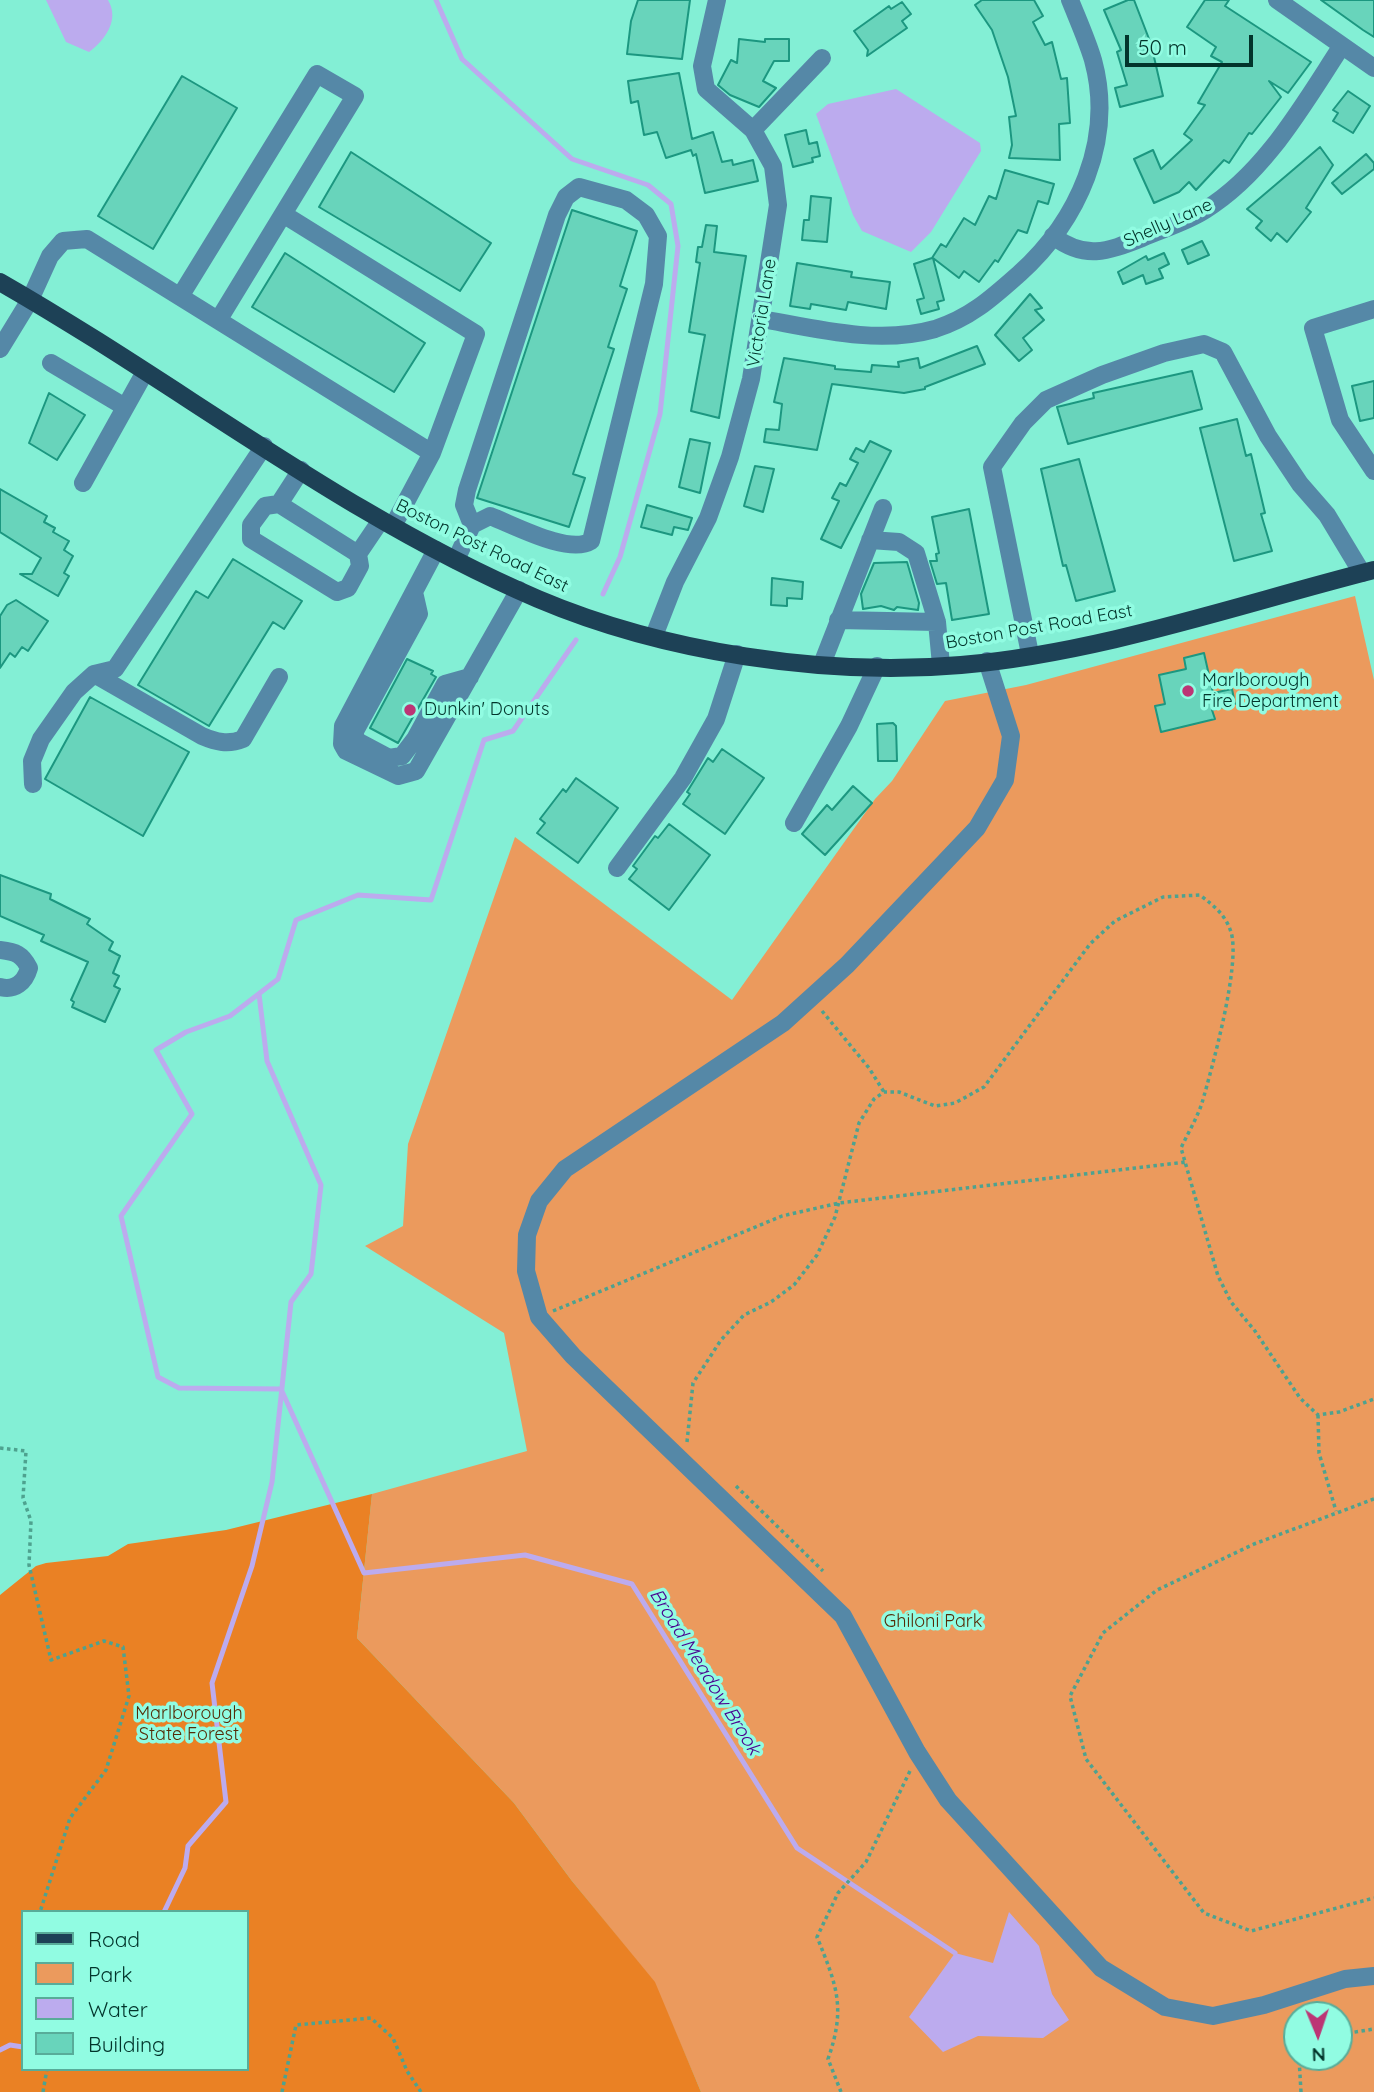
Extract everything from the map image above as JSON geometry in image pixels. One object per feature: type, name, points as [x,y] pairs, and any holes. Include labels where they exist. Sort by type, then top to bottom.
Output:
[{"type":"main road","name":"Boston Post Road East","points":[[0,282],[387,523],[436,550],[519,590],[575,613],[654,636],[737,654],[822,664],[877,666],[987,661],[1143,631],[1368,571]]},
{"type":"street","name":"Victoria Lane","points":[[654,636],[675,582],[708,518],[730,457],[751,379],[778,205],[773,166],[753,130],[706,89],[702,66],[717,0]]},
{"type":"street","points":[[762,319],[845,334],[896,336],[934,329],[977,312],[1036,259],[1078,202],[1094,160],[1098,111],[1093,61],[1070,0]]},
{"type":"street","points":[[1278,0],[1374,68]]},
{"type":"street","name":"Shelly Lane","points":[[1053,236],[1068,248],[1089,254],[1137,240],[1203,212],[1234,191],[1261,161],[1341,47]]},
{"type":"street","points":[[753,130],[822,58]]},
{"type":"street","points":[[181,295],[317,74],[355,96],[219,319]]},
{"type":"street","points":[[456,560],[472,524],[490,516],[564,545],[583,546],[590,541],[654,284],[658,236],[646,215],[626,200],[579,187],[566,197],[557,215],[467,490],[464,505],[472,524]]},
{"type":"street","points":[[283,214],[476,334],[432,453],[387,523],[358,554]]},
{"type":"street","points":[[0,349],[30,300],[50,256],[63,241],[87,239],[432,453]]},
{"type":"street","points":[[1374,309],[1313,328],[1340,421],[1368,452],[1374,471]]},
{"type":"street","points":[[1030,654],[992,467],[1023,423],[1046,400],[1102,375],[1164,353],[1204,344],[1223,352],[1268,436],[1300,484],[1327,515],[1368,571]]},
{"type":"street","points":[[51,363],[125,407]]},
{"type":"street","points":[[83,483],[145,372]]},
{"type":"street","points":[[33,784],[32,761],[40,739],[74,692],[94,674],[115,669],[264,446]]},
{"type":"street","points":[[279,504],[301,470]]},
{"type":"street","points":[[279,504],[358,554],[360,566],[348,588],[337,592],[251,539],[251,525],[265,506],[279,504]]},
{"type":"street","points":[[822,664],[883,508]]},
{"type":"street","points":[[870,540],[899,542],[916,553],[937,622],[941,665]]},
{"type":"street","points":[[436,550],[343,726],[342,744],[346,751],[398,776],[416,771],[519,590]]},
{"type":"street","points":[[838,620],[937,622]]},
{"type":"street","points":[[617,868],[690,766],[716,719],[737,654]]},
{"type":"street","points":[[987,661],[1012,736],[1005,780],[977,828],[847,965],[783,1023],[565,1169],[539,1201],[527,1235],[526,1271],[540,1317],[573,1356],[843,1616],[918,1752],[948,1800],[1101,1968],[1165,2007],[1213,2016],[1264,2005],[1345,1979],[1374,1976]]},
{"type":"street","points":[[794,823],[849,726],[877,666]]},
{"type":"street","points":[[94,674],[202,736],[217,742],[234,743],[243,740],[279,677]]},
{"type":"street","points":[[0,950],[15,951],[24,958],[29,968],[26,979],[15,987],[0,986]]},
{"type":"path","points":[[672,1450],[688,1441],[693,1384],[721,1340],[744,1315],[771,1301],[794,1284],[817,1255],[839,1203],[859,1123],[874,1099],[884,1092],[899,1093],[935,1107],[955,1103],[984,1087],[1090,944],[1107,928],[1163,897],[1200,895],[1222,912],[1231,934],[1233,957],[1201,1105],[1181,1148],[1218,1276],[1231,1302],[1300,1398],[1318,1415],[1319,1453],[1336,1511]]},
{"type":"path","points":[[812,997],[884,1092]]},
{"type":"path","points":[[540,1317],[782,1216],[839,1203],[1186,1163]]},
{"type":"path","points":[[1318,1415],[1339,1412],[1374,1399]]},
{"type":"path","points":[[0,1448],[26,1451],[23,1498],[31,1521],[29,1565],[51,1660],[104,1641],[123,1647],[129,1696],[106,1770],[70,1818],[41,1910]]},
{"type":"path","points":[[728,1479],[825,1573]]},
{"type":"path","points":[[1374,1499],[1336,1511],[1254,1544],[1157,1590],[1103,1633],[1070,1696],[1086,1759],[1204,1913],[1251,1931],[1374,1898]]},
{"type":"path","points":[[841,2092],[828,2059],[838,2030],[836,1984],[817,1937],[841,1890],[866,1862],[918,1752]]},
{"type":"path","points":[[282,2092],[296,2025],[371,2018],[393,2038],[407,2071],[421,2092]]},
{"type":"path","points":[[1353,2032],[1374,2029]]},
{"type":"path","points":[[43,2092],[47,2071]]},
{"type":"path","points":[[1300,2071],[1301,2092]]},
{"type":"green space","name":"Ghiloni Park","points":[[1355,596],[1374,680],[1374,2092],[701,2092],[654,1982],[572,1881],[514,1803],[357,1638],[372,1494],[527,1451],[504,1333],[365,1246],[403,1226],[408,1144],[515,837],[732,1000],[875,799],[892,781],[945,701],[1026,685]]},
{"type":"green space","name":"Marlborough State Forest","points":[[372,1494],[357,1638],[514,1803],[572,1881],[655,1982],[701,2092],[0,2092],[0,1595],[36,1566],[108,1556],[128,1544],[226,1530]]},
{"type":"water","points":[[46,0],[108,0],[112,15],[109,29],[89,52],[66,42]]},
{"type":"water","points":[[896,89],[980,143],[981,151],[931,232],[911,252],[862,231],[853,215],[816,114],[828,104]]},
{"type":"water","points":[[1009,1912],[1039,1946],[1052,1994],[1069,2020],[1043,2038],[978,2036],[943,2052],[909,2017],[955,1953],[993,1963]]},
{"type":"building","points":[[638,0],[690,0],[682,59],[627,54],[631,21]]},
{"type":"building","points":[[982,0],[1034,0],[1043,16],[1033,22],[1045,45],[1052,42],[1061,79],[1067,78],[1070,123],[1059,124],[1060,160],[1009,158],[1012,145],[1009,117],[1016,116],[1008,77],[992,30],[975,5]]},
{"type":"building","points":[[1134,0],[1151,44],[1163,96],[1120,107],[1115,88],[1127,85],[1117,52],[1121,50],[1104,10]]},
{"type":"building","points":[[1205,0],[1229,0],[1225,6],[1311,62],[1288,93],[1269,81],[1281,97],[1252,134],[1249,133],[1229,163],[1224,160],[1196,190],[1189,182],[1179,192],[1154,203],[1134,159],[1153,150],[1161,169],[1192,140],[1184,134],[1205,105],[1198,103],[1222,62],[1211,56],[1216,47],[1187,27]]},
{"type":"building","points":[[1321,0],[1374,0],[1374,37],[1363,30]]},
{"type":"building","points":[[902,2],[911,14],[902,21],[907,28],[867,56],[868,50],[854,31],[889,6],[891,9]]},
{"type":"building","points":[[739,39],[765,42],[765,39],[789,39],[789,61],[774,61],[763,81],[776,88],[759,107],[730,95],[718,85],[731,60],[737,63]]},
{"type":"building","points":[[679,73],[692,139],[713,132],[722,162],[732,160],[733,165],[753,160],[758,181],[705,193],[696,154],[693,156],[691,150],[666,158],[657,132],[644,135],[638,101],[631,103],[628,81]]},
{"type":"building","points":[[182,76],[237,108],[153,249],[98,216]]},
{"type":"building","points":[[1348,91],[1370,106],[1353,133],[1333,121],[1338,113],[1333,110]]},
{"type":"building","points":[[806,130],[809,144],[817,142],[820,156],[812,158],[813,162],[793,167],[785,135]]},
{"type":"building","points":[[1320,147],[1333,165],[1306,208],[1311,212],[1287,242],[1277,233],[1271,241],[1256,228],[1262,221],[1247,209]]},
{"type":"building","points":[[351,152],[491,243],[460,291],[319,207]]},
{"type":"building","points":[[1366,154],[1374,163],[1374,169],[1342,194],[1332,183]]},
{"type":"building","points":[[1005,170],[1054,184],[1048,204],[1038,201],[1027,233],[1018,230],[998,262],[995,260],[979,282],[964,271],[959,278],[933,258],[944,300],[937,302],[939,309],[921,314],[917,300],[924,298],[914,264],[932,258],[941,244],[946,247],[964,218],[975,225],[989,196],[996,199]]},
{"type":"building","points":[[811,196],[831,198],[827,242],[802,240],[804,220],[809,220]]},
{"type":"building","points":[[572,210],[637,231],[620,286],[627,289],[608,347],[614,349],[573,474],[585,478],[569,527],[477,498]]},
{"type":"building","points":[[706,225],[717,226],[714,252],[746,256],[719,418],[691,411],[705,335],[689,332],[700,263],[696,262],[698,247],[702,247]]},
{"type":"building","points":[[1202,241],[1209,255],[1188,264],[1182,250]]},
{"type":"building","points":[[285,253],[425,343],[394,392],[252,307]]},
{"type":"building","points":[[1164,253],[1169,264],[1159,269],[1163,278],[1146,284],[1143,275],[1123,284],[1118,272],[1146,256],[1148,260]]},
{"type":"building","points":[[797,263],[852,272],[851,277],[890,282],[886,309],[848,302],[846,310],[811,304],[810,309],[790,306]]},
{"type":"building","points":[[1030,294],[1042,308],[1035,310],[1044,320],[1023,338],[1032,350],[1019,361],[995,335]]},
{"type":"building","points":[[977,346],[985,364],[925,389],[904,393],[832,384],[817,450],[764,442],[766,429],[779,430],[782,404],[774,402],[784,358],[835,366],[835,369],[871,372],[872,365],[899,367],[898,362],[918,358],[920,368]]},
{"type":"building","points":[[1192,371],[1202,409],[1068,444],[1057,407],[1094,398],[1093,393]]},
{"type":"building","points":[[1374,381],[1374,418],[1360,421],[1352,386]]},
{"type":"building","points":[[49,393],[85,415],[57,460],[29,443]]},
{"type":"building","points":[[1237,419],[1246,456],[1251,454],[1265,513],[1261,514],[1272,551],[1234,561],[1200,428]]},
{"type":"building","points":[[690,439],[710,443],[700,493],[679,487]]},
{"type":"building","points":[[870,441],[891,451],[841,548],[821,539],[839,501],[832,498],[840,483],[846,486],[858,463],[850,459],[856,448],[864,452]]},
{"type":"building","points":[[1079,459],[1115,591],[1076,601],[1066,565],[1063,566],[1041,469]]},
{"type":"building","points":[[755,466],[774,469],[763,512],[744,506]]},
{"type":"building","points":[[0,489],[47,516],[44,522],[55,528],[53,532],[69,541],[64,550],[73,556],[64,573],[69,576],[58,596],[20,574],[32,574],[41,558],[0,532]]},
{"type":"building","points":[[647,505],[692,518],[688,530],[674,527],[672,535],[641,527]]},
{"type":"building","points":[[969,509],[989,614],[952,620],[946,583],[937,584],[930,561],[937,561],[936,554],[939,553],[932,517]]},
{"type":"building","points":[[233,559],[302,601],[284,629],[273,622],[209,726],[138,685],[196,591],[208,598]]},
{"type":"building","points":[[907,562],[919,603],[918,610],[897,607],[894,610],[881,606],[863,609],[861,594],[874,563]]},
{"type":"building","points":[[772,578],[803,582],[802,599],[787,598],[787,606],[771,605]]},
{"type":"building","points":[[16,600],[48,621],[28,651],[22,647],[15,657],[10,653],[0,668],[0,616],[7,605]]},
{"type":"building","name":"Marlborough Fire Department","points":[[1204,653],[1213,693],[1232,689],[1235,704],[1212,710],[1215,719],[1161,732],[1155,706],[1165,704],[1159,675],[1186,669],[1184,658]]},
{"type":"building","name":"Dunkin' Donuts","points":[[407,659],[433,671],[431,674],[436,677],[398,743],[370,728]]},
{"type":"building","points":[[90,697],[189,752],[143,836],[45,779]]},
{"type":"building","points":[[893,723],[896,726],[897,761],[878,761],[877,724]]},
{"type":"building","points":[[722,749],[764,778],[725,834],[683,804],[690,794],[687,792],[708,758],[713,762]]},
{"type":"building","points":[[576,778],[618,808],[578,863],[537,833],[545,823],[540,819],[563,789],[566,792]]},
{"type":"building","points":[[853,786],[872,803],[825,855],[802,834],[827,805],[832,810]]},
{"type":"building","points":[[669,824],[710,855],[669,910],[629,879],[637,869],[633,866],[655,836],[658,838]]},
{"type":"building","points":[[0,875],[51,894],[50,899],[90,919],[87,924],[113,942],[109,950],[120,956],[113,973],[119,976],[114,986],[120,989],[105,1022],[72,1007],[74,1002],[71,1000],[88,962],[41,941],[44,935],[0,916]]},
{"type":"waterway","name":"Broad Meadow Brook","points":[[436,0],[462,59],[572,159],[648,185],[671,204],[678,246],[660,414],[620,557],[603,594]]},
{"type":"waterway","name":"Broad Meadow Brook","points":[[576,640],[513,731],[484,740],[431,900],[358,895],[296,920],[278,979],[230,1016],[186,1032],[156,1050],[192,1114],[121,1216],[158,1377],[179,1388],[281,1389],[364,1573],[525,1555],[632,1584],[797,1848],[955,1953]]},
{"type":"waterway","points":[[165,1910],[185,1868],[188,1846],[226,1802],[212,1683],[252,1566],[272,1482],[291,1302],[311,1274],[321,1185],[267,1061],[259,994]]},
{"type":"waterway","points":[[0,2050],[10,2045],[21,2047]]},
{"type":"place","name":"Marlborough Fire Department","points":[[1188,691]]},
{"type":"place","name":"Dunkin' Donuts","points":[[410,710]]}]
